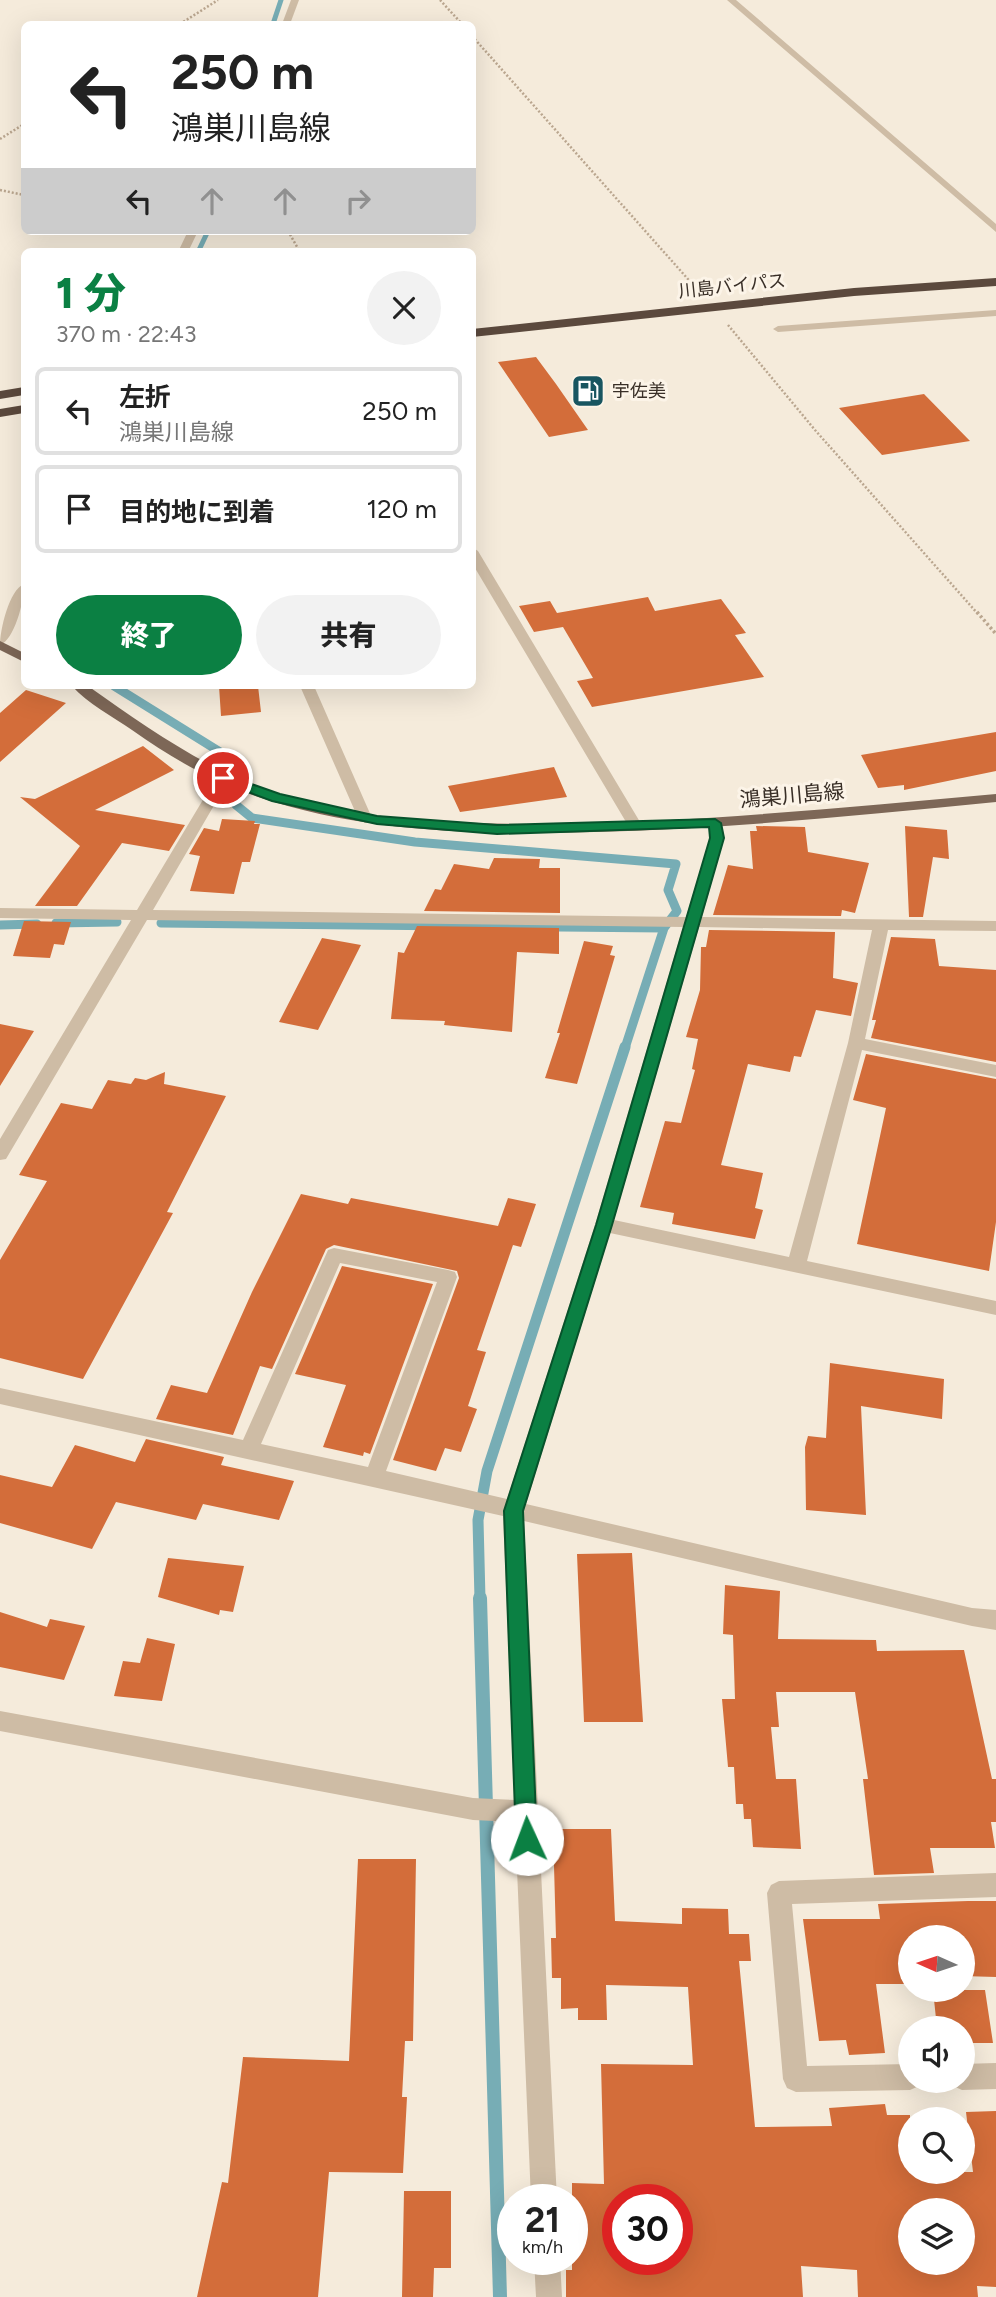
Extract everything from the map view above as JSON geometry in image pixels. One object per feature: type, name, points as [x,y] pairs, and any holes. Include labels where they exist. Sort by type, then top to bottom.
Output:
[{"type":"highway","name":"川島バイパス","points":[[476,333],[854,292],[996,282]]},
{"type":"highway","points":[[901,303],[996,296]]},
{"type":"highway","name":"川島バイパス","points":[[476,346],[792,313]]},
{"type":"highway","points":[[0,395],[21,392]]},
{"type":"highway","points":[[0,413],[21,410]]},
{"type":"main road","points":[[0,643],[21,656]]},
{"type":"main road","name":"鴻巣川島線","points":[[83,689],[184,759],[223,778],[277,798],[365,818],[497,830],[636,827],[715,823],[996,798]]},
{"type":"street","points":[[287,21],[295,0]]},
{"type":"street","points":[[731,0],[996,229]]},
{"type":"street","points":[[778,329],[996,313]]},
{"type":"street","points":[[476,558],[636,827]]},
{"type":"street","points":[[0,643],[21,600]]},
{"type":"street","points":[[308,689],[365,818]]},
{"type":"street","points":[[0,1154],[223,778]]},
{"type":"street","points":[[543,2184],[507,1510],[604,1225],[717,838],[715,823]]},
{"type":"street","points":[[0,913],[996,926]]},
{"type":"street","points":[[796,1267],[856,1043],[881,924]]},
{"type":"street","points":[[856,1043],[996,1071]]},
{"type":"street","points":[[604,1225],[996,1308]]},
{"type":"street","points":[[249,1450],[334,1255],[448,1277],[374,1477]]},
{"type":"street","points":[[0,1396],[374,1477],[471,1502],[972,1617],[996,1620]]},
{"type":"street","points":[[0,1721],[473,1810],[525,1811]]},
{"type":"street","points":[[898,2077],[796,2079],[779,1893],[996,1885]]},
{"type":"street","points":[[975,2077],[996,2076]]},
{"type":"street","points":[[548,2275],[549,2297]]},
{"type":"path","points":[[185,21],[218,0]]},
{"type":"path","points":[[440,0],[459,21]]},
{"type":"path","points":[[476,40],[714,307]]},
{"type":"path","points":[[0,139],[21,126]]},
{"type":"path","points":[[0,190],[21,194]]},
{"type":"path","points":[[723,320],[815,430],[996,634]]},
{"type":"building","points":[[536,357],[588,430],[549,437],[498,362]]},
{"type":"building","points":[[924,394],[970,441],[882,455],[839,408]]},
{"type":"building","points":[[648,597],[655,611],[721,599],[746,633],[735,635],[764,677],[592,707],[577,681],[593,678],[563,627],[534,632],[519,606],[550,601],[557,613]]},
{"type":"building","points":[[219,689],[258,689],[261,712],[221,716]]},
{"type":"building","points":[[26,690],[66,703],[0,762],[0,713]]},
{"type":"building","points":[[996,732],[996,771],[904,790],[904,785],[878,788],[861,755]]},
{"type":"building","points":[[143,746],[174,770],[95,810],[185,825],[169,851],[122,843],[77,906],[35,906],[80,846],[20,797],[35,799]]},
{"type":"building","points":[[554,767],[567,797],[460,812],[448,786]]},
{"type":"building","points":[[222,819],[255,821],[254,824],[260,824],[250,862],[242,862],[234,894],[190,891],[200,856],[189,854],[204,828],[219,831]]},
{"type":"building","points":[[756,826],[805,827],[808,852],[869,863],[855,913],[842,910],[841,916],[713,915],[728,865],[753,869],[750,831],[757,831]]},
{"type":"building","points":[[905,826],[947,830],[949,859],[933,857],[923,917],[909,917]]},
{"type":"building","points":[[494,858],[540,859],[539,868],[560,868],[560,913],[424,911],[435,889],[441,890],[454,864],[489,869]]},
{"type":"building","points":[[24,921],[71,922],[64,945],[54,944],[50,958],[13,956]]},
{"type":"building","points":[[417,926],[559,928],[559,954],[517,952],[512,1032],[444,1025],[445,1021],[391,1019],[398,952],[404,953]]},
{"type":"building","points":[[709,930],[835,932],[833,978],[858,983],[851,1016],[816,1010],[801,1057],[794,1056],[790,1072],[748,1064],[721,1165],[763,1173],[755,1208],[763,1210],[755,1239],[672,1224],[674,1213],[640,1207],[665,1121],[681,1123],[695,1070],[692,1069],[698,1039],[686,1037],[700,990],[701,947],[706,947]]},
{"type":"building","points":[[891,937],[935,939],[939,966],[996,970],[996,1062],[871,1038],[876,1020],[872,1020]]},
{"type":"building","points":[[322,938],[361,945],[318,1030],[279,1022]]},
{"type":"building","points":[[584,941],[613,946],[610,955],[615,956],[577,1084],[545,1078],[560,1033],[557,1033]]},
{"type":"building","points":[[0,1024],[34,1031],[0,1086]]},
{"type":"building","points":[[866,1054],[996,1079],[996,1222],[989,1271],[857,1244],[886,1108],[853,1100]]},
{"type":"building","points":[[165,1072],[164,1084],[226,1096],[167,1212],[173,1213],[83,1379],[0,1358],[0,1260],[47,1181],[19,1175],[61,1103],[92,1109],[108,1080],[131,1084],[135,1078],[146,1080]]},
{"type":"building","points":[[301,1194],[348,1204],[351,1198],[498,1226],[508,1198],[536,1204],[521,1247],[513,1245],[477,1350],[486,1352],[468,1406],[477,1409],[461,1452],[445,1448],[436,1471],[393,1460],[459,1278],[457,1271],[334,1245],[326,1249],[272,1369],[260,1366],[233,1435],[156,1419],[171,1385],[207,1393],[252,1292]]},
{"type":"building","points":[[342,1266],[433,1284],[370,1454],[364,1452],[363,1456],[323,1447],[346,1385],[295,1374]]},
{"type":"building","points":[[830,1363],[944,1379],[942,1419],[861,1406],[866,1515],[806,1510],[805,1447],[808,1436],[826,1438]]},
{"type":"building","points":[[146,1439],[224,1457],[221,1465],[294,1481],[279,1520],[203,1504],[196,1520],[116,1502],[92,1549],[0,1523],[0,1475],[52,1487],[75,1445],[135,1462]]},
{"type":"building","points":[[632,1553],[643,1722],[584,1722],[577,1554]]},
{"type":"building","points":[[168,1558],[244,1566],[233,1612],[220,1610],[219,1615],[158,1597]]},
{"type":"building","points":[[725,1585],[780,1591],[778,1639],[876,1640],[877,1651],[964,1650],[992,1779],[996,1779],[996,1822],[991,1822],[995,1848],[930,1848],[934,1873],[874,1875],[863,1779],[868,1779],[855,1692],[776,1692],[779,1727],[771,1727],[776,1779],[796,1779],[801,1849],[753,1847],[751,1819],[744,1819],[743,1804],[736,1804],[734,1767],[728,1767],[722,1699],[735,1699],[733,1635],[723,1634]]},
{"type":"building","points":[[0,1612],[47,1627],[50,1619],[85,1626],[64,1680],[0,1667]]},
{"type":"building","points":[[147,1638],[175,1644],[162,1701],[114,1696],[123,1661],[140,1663]]},
{"type":"building","points":[[553,1829],[611,1829],[615,1921],[682,1924],[682,1908],[728,1909],[729,1934],[749,1934],[751,1961],[739,1961],[755,2127],[832,2126],[829,2108],[885,2104],[887,2115],[898,2115],[898,2184],[975,2184],[975,2112],[996,2111],[996,2287],[977,2286],[978,2297],[858,2297],[857,2270],[801,2266],[803,2297],[566,2297],[566,2275],[588,2275],[588,2184],[572,2183],[604,2184],[601,2064],[693,2065],[688,1987],[606,1985],[607,2020],[578,2020],[578,2008],[561,2009],[561,1978],[552,1978],[551,1938],[556,1938]]},
{"type":"building","points":[[358,1859],[416,1859],[413,2041],[405,2041],[402,2097],[407,2097],[403,2173],[329,2172],[318,2297],[197,2297],[222,2182],[228,2183],[243,2057],[349,2061]]},
{"type":"building","points":[[996,1901],[996,1977],[975,1976],[975,1925],[898,1925],[898,1984],[876,1984],[885,2053],[849,2055],[846,2040],[819,2041],[803,1919],[880,1919],[878,1904]]},
{"type":"building","points":[[975,1990],[985,1990],[993,2043],[975,2043],[975,2016],[936,2016],[934,2002],[975,2002]]},
{"type":"building","points":[[404,2191],[451,2191],[451,2268],[434,2268],[433,2297],[402,2297]]},
{"type":"waterway","points":[[274,21],[281,0]]},
{"type":"waterway","points":[[200,248],[206,235]]},
{"type":"waterway","points":[[119,689],[233,760]]},
{"type":"waterway","points":[[236,805],[252,818],[415,842],[676,864],[668,890],[677,911],[664,928]]},
{"type":"waterway","points":[[56,923],[117,922]]},
{"type":"waterway","points":[[161,923],[664,928]]},
{"type":"waterway","points":[[0,925],[37,924]]},
{"type":"waterway","points":[[625,1048],[664,928]]},
{"type":"waterway","points":[[480,1599],[478,1520],[487,1471],[625,1047]]},
{"type":"waterway","points":[[480,1598],[500,2297]]},
{"type":"place","name":"宇佐美","points":[[588,391]]},
{"type":"route","points":[[223,778],[277,798],[377,820],[497,830],[715,823],[717,838],[604,1225],[513,1511],[527,1839]]}]
